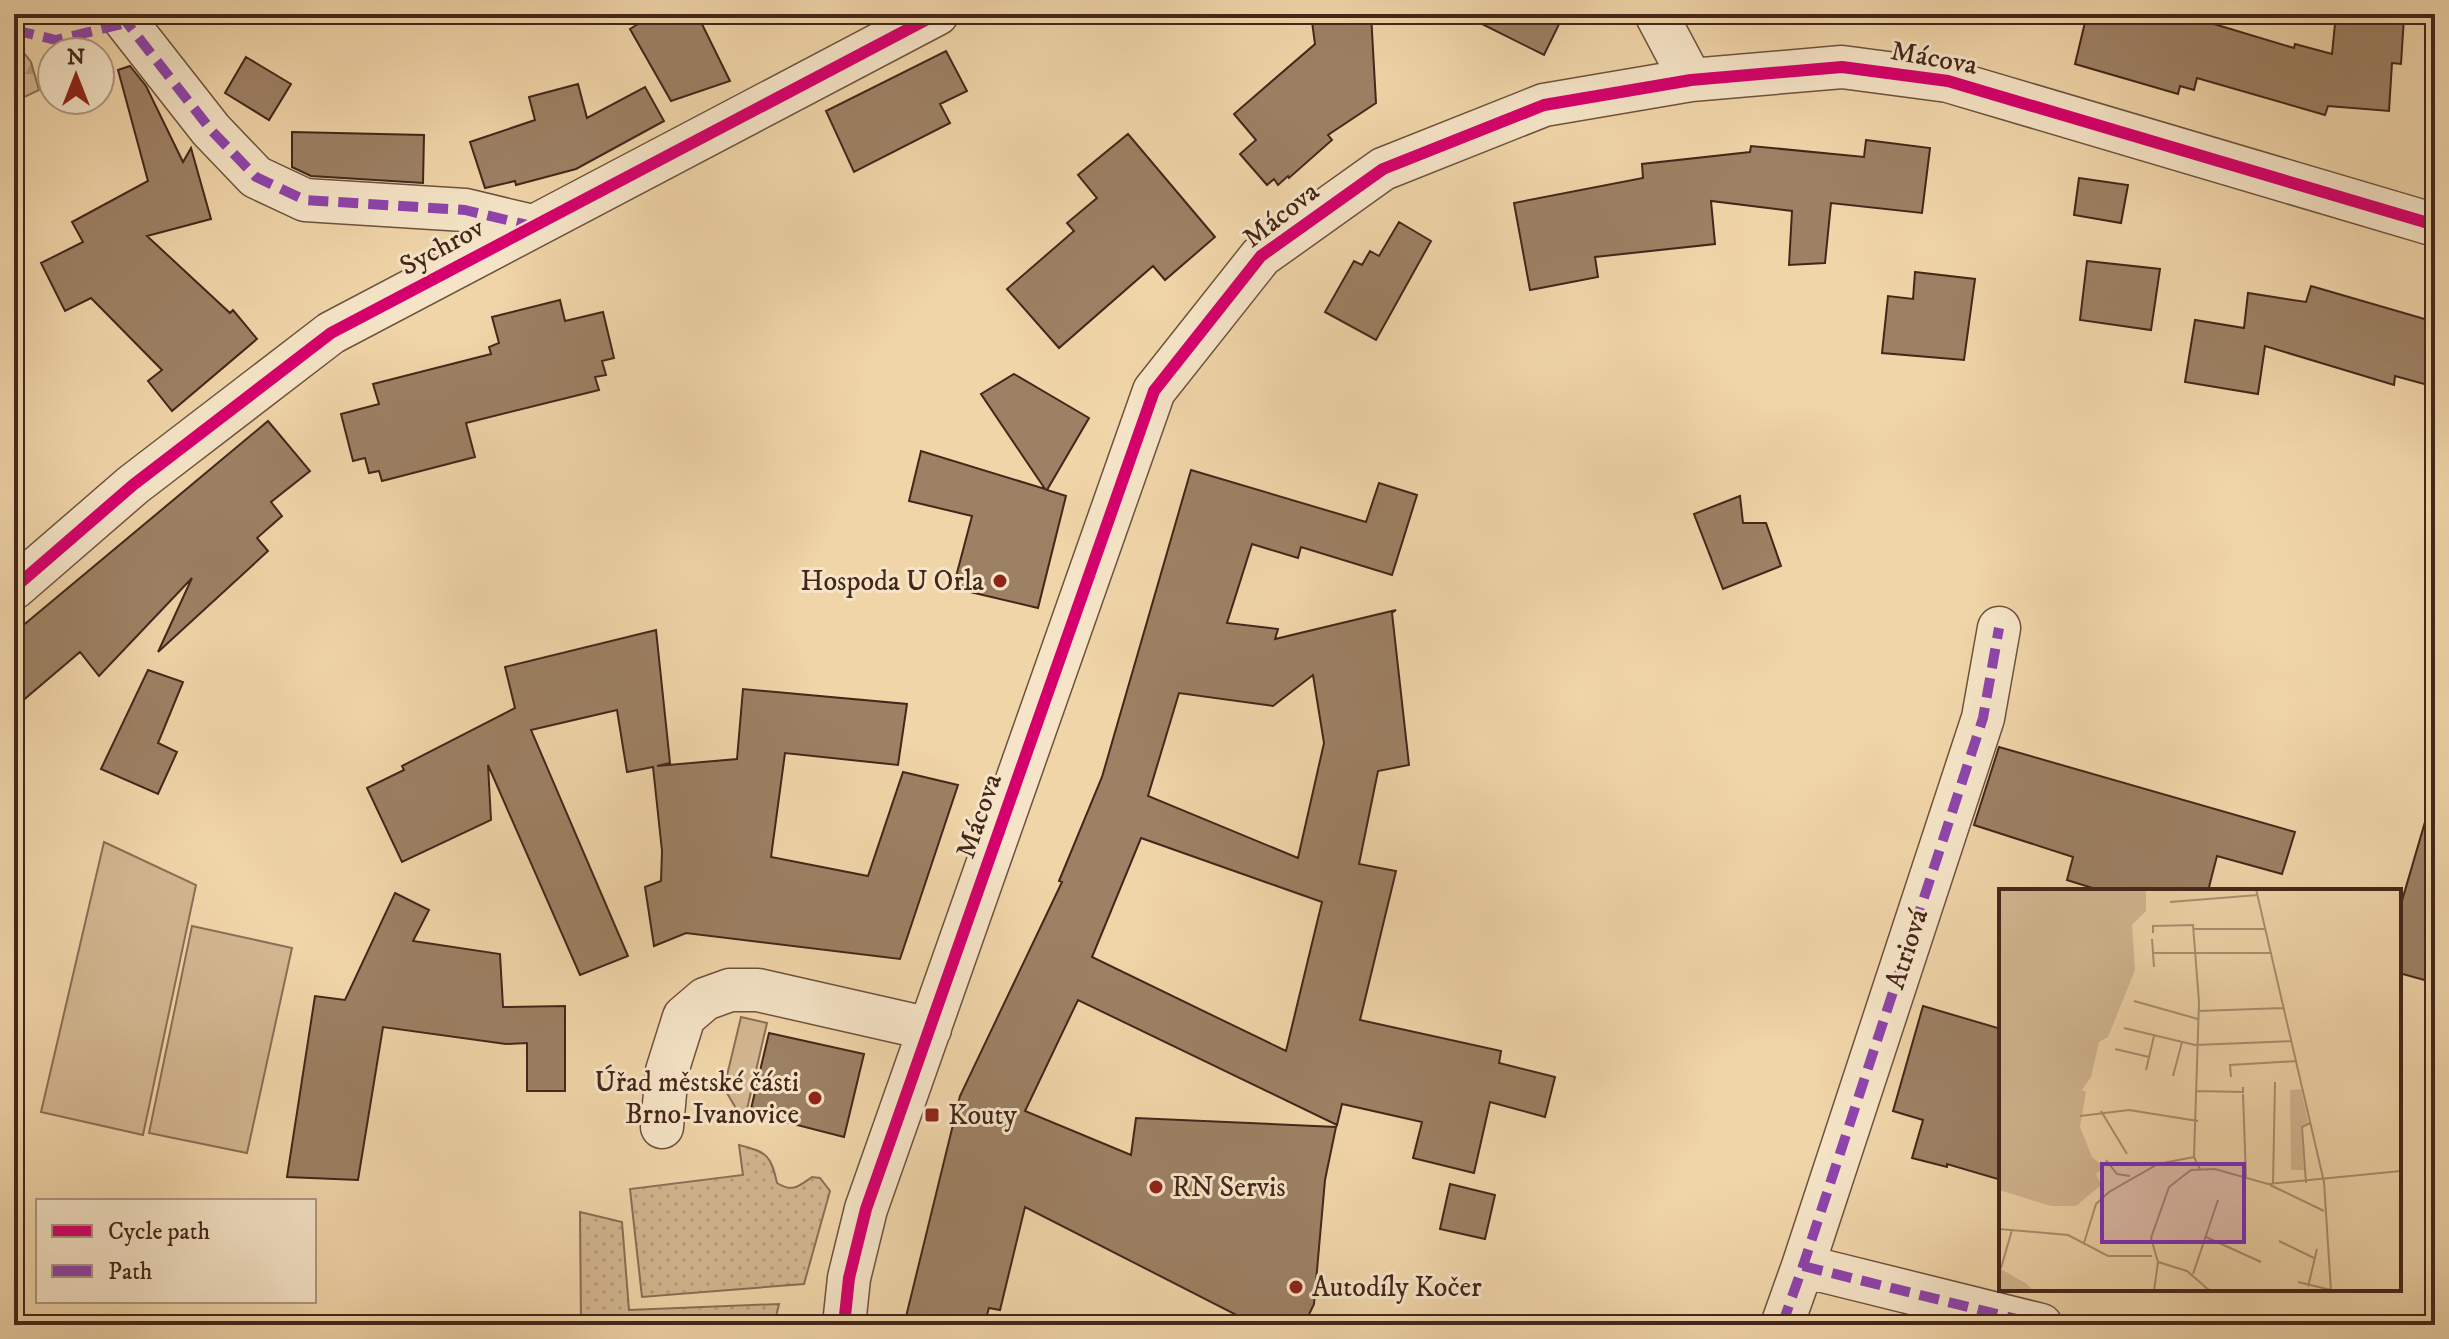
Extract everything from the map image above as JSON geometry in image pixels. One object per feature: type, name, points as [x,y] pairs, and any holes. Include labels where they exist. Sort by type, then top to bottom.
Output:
[{"type":"street","name":"Sychrov","points":[[120,14],[211,130],[256,177],[305,200],[465,210],[532,226]]},
{"type":"street","name":"Sychrov","points":[[14,588],[133,485],[331,333],[937,14]]},
{"type":"street","points":[[1656,14],[1691,80]]},
{"type":"street","name":"Mácova","points":[[844,1325],[849,1278],[866,1209],[1154,391],[1261,256],[1383,169],[1544,105],[1691,80],[1842,67],[1948,81],[2435,225]]},
{"type":"street","name":"Atriová","points":[[1782,1325],[1983,718],[1999,628]]},
{"type":"street","points":[[662,1127],[667,1071],[684,1017],[705,999],[730,990],[758,990],[930,1029]]},
{"type":"street","points":[[1803,1266],[2041,1325]]},
{"type":"green space","points":[[14,40],[31,62],[36,91],[14,102]]},
{"type":"green space","points":[[104,842],[196,885],[143,1135],[41,1112]]},
{"type":"green space","points":[[192,926],[292,948],[247,1153],[149,1133]]},
{"type":"green space","points":[[741,1017],[767,1023],[744,1122],[724,1088]]},
{"type":"green space","points":[[739,1145],[766,1156],[777,1183],[787,1188],[796,1187],[812,1177],[820,1178],[830,1191],[804,1284],[642,1297],[630,1189],[743,1175]]},
{"type":"green space","points":[[580,1212],[622,1222],[629,1310],[779,1304],[774,1325],[581,1325]]},
{"type":"building","points":[[654,14],[697,14],[730,81],[671,101],[630,29]]},
{"type":"building","points":[[1311,14],[1371,14],[1376,103],[1328,135],[1332,140],[1289,178],[1278,185],[1274,179],[1267,185],[1240,154],[1256,140],[1234,114],[1315,44]]},
{"type":"building","points":[[1462,14],[1564,14],[1544,55]]},
{"type":"building","points":[[2087,14],[2193,14],[2215,20],[2214,24],[2294,48],[2295,44],[2332,54],[2336,14],[2396,14],[2404,17],[2401,64],[2392,63],[2389,111],[2328,106],[2325,115],[2197,78],[2194,90],[2180,86],[2178,94],[2075,64]]},
{"type":"building","points":[[946,51],[967,91],[940,104],[950,123],[854,172],[826,111]]},
{"type":"building","points":[[246,57],[291,84],[269,120],[225,93]]},
{"type":"building","points":[[130,66],[146,86],[183,162],[191,148],[211,219],[147,236],[230,313],[233,310],[257,339],[172,411],[148,381],[162,370],[91,298],[65,311],[41,263],[83,242],[72,222],[148,181],[118,70]]},
{"type":"building","points":[[578,84],[587,118],[645,87],[664,121],[576,169],[516,185],[515,181],[485,188],[470,142],[535,120],[529,97]]},
{"type":"building","points":[[292,132],[424,135],[423,183],[311,176],[292,167]]},
{"type":"building","points":[[1128,134],[1215,237],[1165,280],[1153,266],[1059,348],[1007,289],[1074,231],[1067,223],[1097,198],[1078,175]]},
{"type":"building","points":[[1866,140],[1930,148],[1922,213],[1831,203],[1825,263],[1789,265],[1792,211],[1711,201],[1715,244],[1595,257],[1598,277],[1530,290],[1514,203],[1643,178],[1642,164],[1750,152],[1751,146],[1864,157]]},
{"type":"building","points":[[2079,178],[2128,185],[2121,223],[2074,215]]},
{"type":"building","points":[[1399,222],[1431,241],[1376,340],[1325,312],[1354,261],[1362,265],[1370,251],[1379,256]]},
{"type":"building","points":[[2087,261],[2160,269],[2151,330],[2080,320]]},
{"type":"building","points":[[1915,272],[1975,279],[1964,360],[1882,353],[1888,296],[1913,299]]},
{"type":"building","points":[[2311,286],[2435,322],[2435,387],[2395,376],[2394,385],[2265,346],[2258,394],[2185,382],[2195,320],[2244,328],[2248,293],[2306,302]]},
{"type":"building","points":[[560,300],[565,321],[603,312],[614,358],[602,361],[606,375],[595,377],[599,390],[466,423],[475,457],[382,481],[379,471],[369,473],[365,458],[353,461],[341,414],[379,404],[373,384],[491,354],[489,347],[499,343],[492,317]]},
{"type":"building","points":[[1014,374],[1089,418],[1047,490],[1066,496],[1038,608],[953,588],[972,516],[909,501],[921,451],[1045,489],[981,394]]},
{"type":"building","points":[[268,421],[310,471],[271,502],[282,516],[257,538],[268,551],[158,652],[192,578],[99,676],[80,652],[14,708],[14,633]]},
{"type":"building","points":[[1191,470],[1366,522],[1379,483],[1417,495],[1392,575],[1301,547],[1298,558],[1252,544],[1227,623],[1278,629],[1275,639],[1396,610],[1392,613],[1409,765],[1378,771],[1359,864],[1396,871],[1360,1020],[1501,1051],[1499,1063],[1555,1077],[1545,1117],[1490,1102],[1474,1173],[1413,1158],[1422,1122],[1342,1104],[1337,1125],[1078,1000],[1025,1111],[1131,1155],[1136,1118],[1336,1127],[1325,1180],[1314,1304],[1304,1325],[1256,1325],[1025,1207],[1000,1310],[989,1308],[984,1325],[904,1325],[960,1096],[1062,882],[1059,881],[1102,777]],"holes":[[[1313,675],[1324,743],[1298,858],[1148,796],[1179,693],[1273,706]],[[1141,838],[1322,902],[1286,1051],[1092,957]]]},
{"type":"building","points":[[1740,496],[1743,523],[1766,523],[1781,566],[1723,589],[1694,514]]},
{"type":"building","points":[[656,630],[670,763],[657,766],[737,759],[743,689],[907,704],[898,765],[785,753],[771,857],[868,876],[903,772],[958,785],[900,959],[686,933],[654,946],[645,887],[661,881],[662,851],[653,767],[627,772],[617,710],[531,730],[628,956],[580,975],[488,765],[491,820],[402,862],[367,788],[404,770],[402,766],[515,708],[505,667]]},
{"type":"building","points":[[148,670],[183,682],[158,743],[177,752],[158,794],[101,769]]},
{"type":"building","points":[[1999,747],[2295,832],[2282,874],[2217,856],[2209,889],[2096,889],[2067,880],[2073,857],[1974,825]]},
{"type":"building","points":[[2425,822],[2435,824],[2435,983],[2401,974],[2401,904]]},
{"type":"building","points":[[395,893],[429,910],[413,941],[500,954],[503,1007],[565,1006],[565,1091],[527,1091],[527,1043],[506,1044],[383,1027],[358,1180],[287,1177],[315,996],[345,1000]]},
{"type":"building","points":[[1923,1006],[1999,1028],[1999,1179],[1947,1164],[1947,1167],[1912,1158],[1923,1120],[1893,1111]]},
{"type":"building","points":[[769,1033],[864,1054],[844,1137],[750,1113]]},
{"type":"building","points":[[1450,1184],[1495,1195],[1485,1239],[1440,1229]]},
{"type":"marked path","points":[[120,14],[211,130],[256,177],[305,200],[465,210],[532,226]]},
{"type":"marked path","points":[[14,30],[56,40],[126,23]]},
{"type":"marked path","points":[[1782,1325],[1983,718],[1999,628]]},
{"type":"marked path","points":[[1803,1266],[2041,1325]]},
{"type":"cycle path","points":[[14,588],[133,485],[331,333],[937,14]]},
{"type":"cycle path","points":[[844,1325],[849,1278],[866,1209],[1154,391],[1261,256],[1383,169],[1544,105],[1691,80],[1842,67],[1948,81],[2435,225]]},
{"type":"place","name":"Hospoda U Orla","points":[[1000,581]]},
{"type":"place","name":"Úřad městské části Brno-Ivanovice","points":[[815,1098]]},
{"type":"place","name":"Kouty","points":[[932,1115]]},
{"type":"place","name":"RN Servis","points":[[1156,1187]]},
{"type":"place","name":"Autodíly Kočer","points":[[1296,1287]]}]
